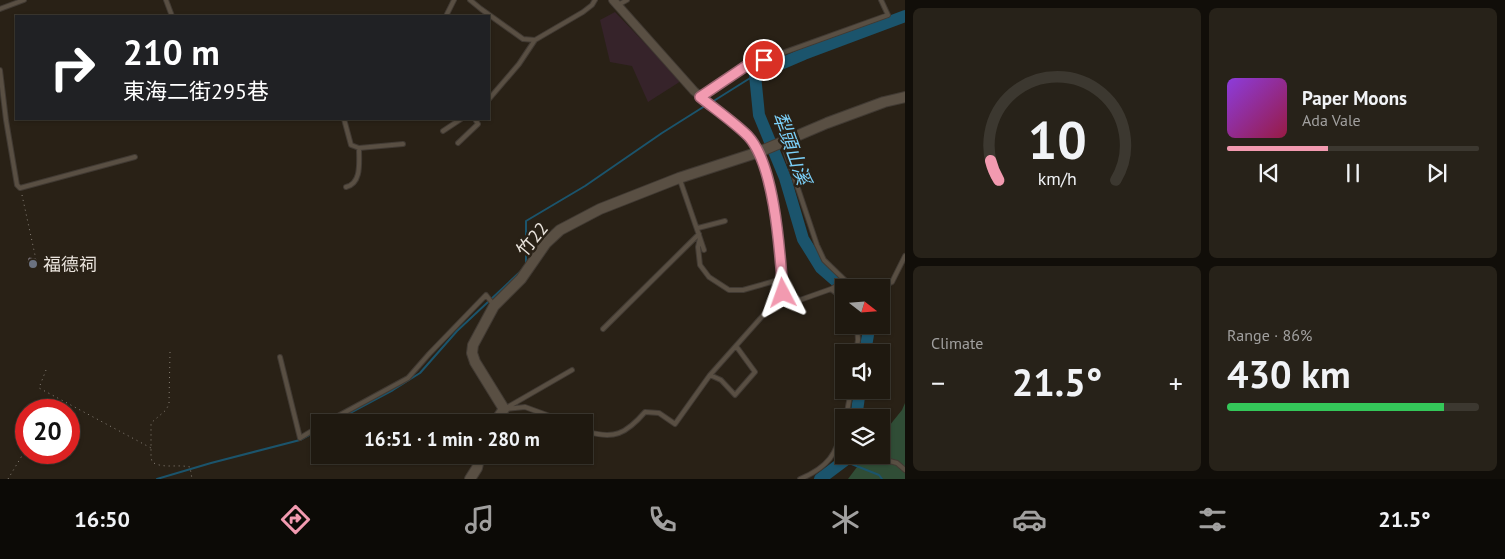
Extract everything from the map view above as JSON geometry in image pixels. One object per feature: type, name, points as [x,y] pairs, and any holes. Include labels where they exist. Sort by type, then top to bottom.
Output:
[{"type":"street","points":[[616,3],[700,97],[748,136],[759,152]]},
{"type":"street","name":"竹22","points":[[504,409],[475,362],[472,353],[473,344],[494,306],[521,279],[546,243],[560,230],[600,209],[678,178],[759,152],[884,102],[905,97]]},
{"type":"street","points":[[501,414],[504,409]]},
{"type":"street","points":[[470,479],[478,464]]},
{"type":"lane","points":[[0,9],[24,0]]},
{"type":"lane","points":[[166,0],[172,15]]},
{"type":"lane","points":[[446,15],[454,0]]},
{"type":"lane","points":[[470,0],[490,15]]},
{"type":"lane","points":[[490,98],[519,64],[535,40],[582,12],[592,5],[595,0]]},
{"type":"lane","points":[[616,3],[627,0]]},
{"type":"lane","points":[[700,97],[746,66],[888,15],[881,0]]},
{"type":"lane","points":[[490,15],[523,38],[535,40]]},
{"type":"lane","points":[[0,70],[9,138],[17,185],[20,188],[136,157]]},
{"type":"lane","points":[[344,120],[352,145],[359,148],[403,144]]},
{"type":"lane","points":[[443,131],[460,120]]},
{"type":"lane","points":[[458,143],[478,124],[476,120]]},
{"type":"lane","points":[[782,142],[817,245],[824,260],[843,279]]},
{"type":"lane","points":[[346,187],[356,181],[359,167],[359,148]]},
{"type":"lane","points":[[593,433],[616,435],[631,427],[645,412],[659,413],[675,424],[710,375],[783,293],[778,243],[767,171],[759,152]]},
{"type":"lane","points":[[678,178],[698,228],[704,250]]},
{"type":"lane","points":[[698,228],[725,221]]},
{"type":"lane","points":[[700,236],[698,247],[700,265],[708,277],[729,290],[743,290],[782,279]]},
{"type":"lane","points":[[603,329],[700,236]]},
{"type":"lane","points":[[890,283],[905,256]]},
{"type":"lane","points":[[783,293],[800,300],[835,287]]},
{"type":"lane","points":[[831,289],[835,292]]},
{"type":"lane","points":[[342,414],[408,378],[486,295],[494,306]]},
{"type":"lane","points":[[710,375],[721,380],[735,395],[754,372],[736,346]]},
{"type":"lane","points":[[280,357],[300,438],[311,431]]},
{"type":"lane","points":[[504,409],[572,370]]},
{"type":"lane","points":[[504,409],[525,407],[544,414]]},
{"type":"lane","points":[[800,479],[827,464],[835,453]]},
{"type":"lane","points":[[890,461],[897,463],[905,470]]},
{"type":"path","points":[[20,188],[36,255]]},
{"type":"path","points":[[170,352],[169,404],[166,410],[151,422],[152,462],[158,466],[176,465],[190,467],[192,479]]},
{"type":"path","points":[[46,370],[39,388],[58,399]]},
{"type":"path","points":[[80,411],[151,448]]},
{"type":"path","points":[[8,479],[17,464]]},
{"type":"shaded area","points":[[615,12],[681,81],[648,102],[632,66],[610,62],[600,20]]},
{"type":"green space","points":[[905,403],[905,479],[848,479],[859,464],[890,464],[890,425]]},
{"type":"building","points":[[29,258],[36,259],[34,265],[28,263]]},
{"type":"waterway","name":"犁頭山溪","points":[[835,280],[821,268],[803,239],[785,178],[759,115],[755,75],[804,54],[905,16]]},
{"type":"waterway","points":[[712,102],[755,75]]},
{"type":"waterway","points":[[526,265],[526,221],[585,186],[708,104]]},
{"type":"waterway","points":[[348,414],[420,373],[457,331],[522,270]]},
{"type":"waterway","name":"犁頭山溪","points":[[866,344],[868,334]]},
{"type":"waterway","name":"犁頭山溪","points":[[857,409],[859,399]]},
{"type":"waterway","points":[[157,479],[300,440],[311,434]]},
{"type":"waterway","name":"犁頭山溪","points":[[820,479],[840,464]]},
{"type":"waterway","points":[[852,464],[879,475],[882,479]]},
{"type":"place","name":"福德祠","points":[[33,264]]},
{"type":"route","points":[[764,60],[746,66],[700,97],[748,136],[759,152],[767,171],[773,205],[783,293]]}]
